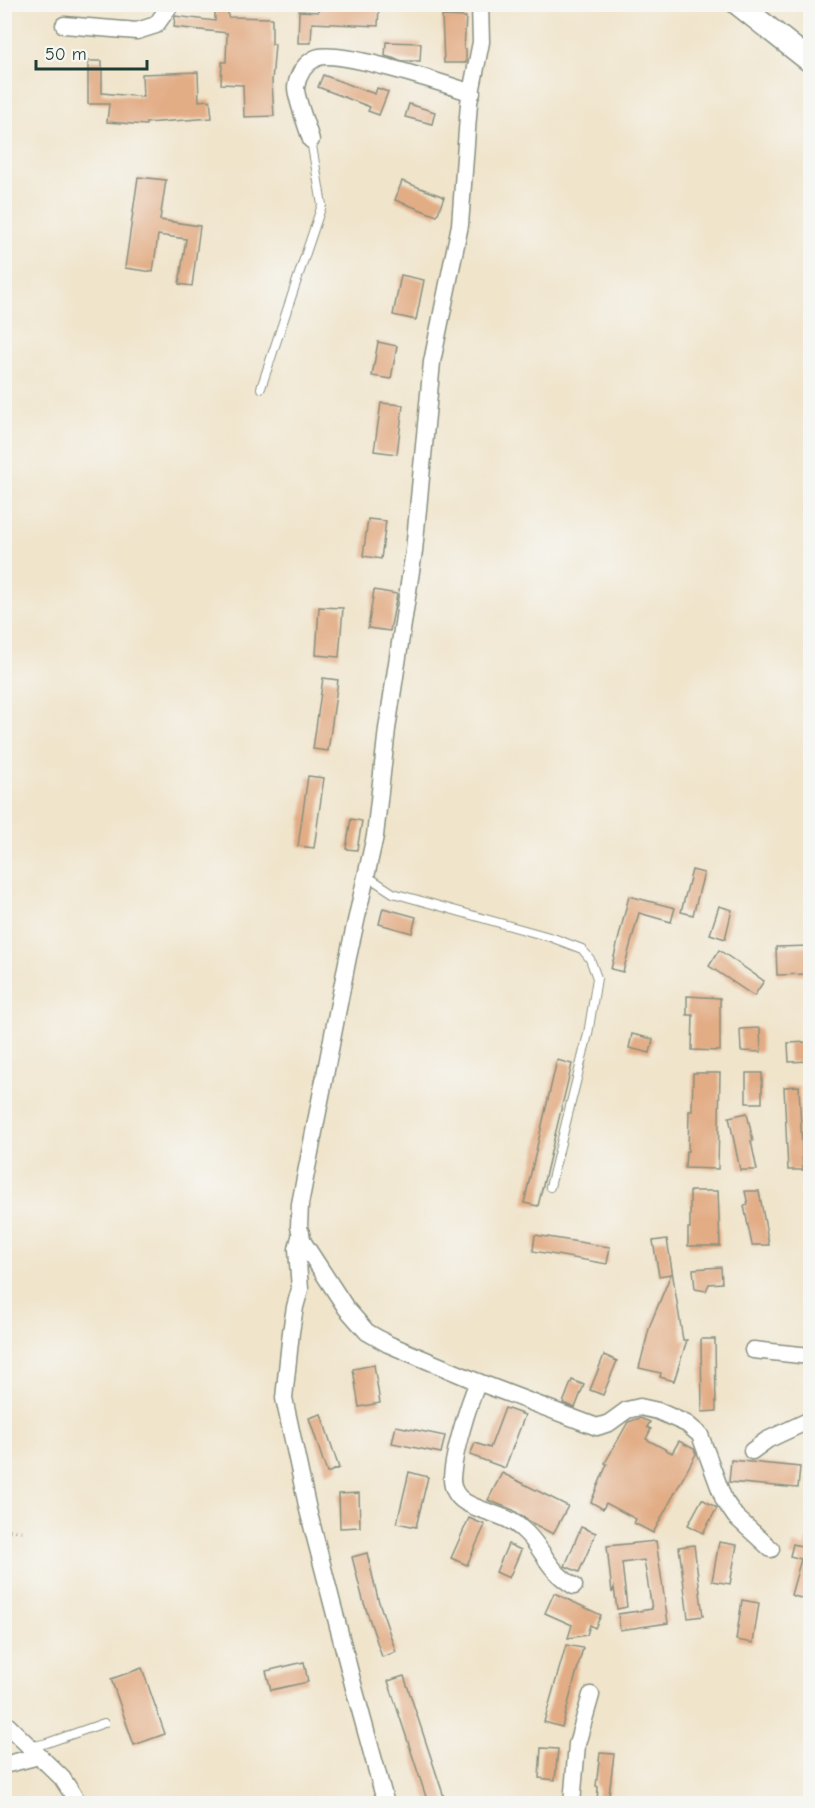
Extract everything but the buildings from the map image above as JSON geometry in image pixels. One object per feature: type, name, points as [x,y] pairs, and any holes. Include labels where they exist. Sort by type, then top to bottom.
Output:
[{"type":"main road","points":[[738,4],[810,61]]},
{"type":"street","points":[[64,25],[137,31],[156,25],[171,4]]},
{"type":"street","points":[[480,4],[481,42],[472,93],[460,225],[432,362],[414,551],[387,729],[375,836],[348,957],[300,1204],[299,1227],[303,1242],[346,1308],[367,1332],[388,1344],[478,1382],[597,1427],[609,1423],[627,1410],[640,1407],[658,1411],[687,1424],[700,1435],[724,1500],[735,1516],[771,1549]]},
{"type":"street","points":[[311,140],[295,89],[302,68],[317,57],[332,56],[353,60],[419,76],[472,93]]},
{"type":"street","points":[[301,1233],[297,1249],[300,1289],[291,1332],[284,1398],[311,1521],[386,1803]]},
{"type":"street","points":[[753,1350],[810,1356]]},
{"type":"street","points":[[478,1382],[470,1401],[455,1463],[452,1480],[457,1496],[464,1502],[520,1526],[560,1577],[574,1586]]},
{"type":"street","points":[[752,1451],[767,1440],[810,1420]]},
{"type":"street","points":[[572,1803],[578,1744],[591,1695]]},
{"type":"street","points":[[4,1722],[62,1778],[79,1803]]},
{"type":"street","points":[[4,1765],[34,1752]]},
{"type":"lane","points":[[261,388],[322,206],[311,140]]},
{"type":"lane","points":[[367,876],[393,893],[554,938],[582,949],[590,959],[597,978],[588,1034],[550,1187]]},
{"type":"lane","points":[[34,1752],[47,1743],[104,1723]]},
{"type":"path","points":[[4,1526],[10,1530],[23,1531]]},
{"type":"path","points":[[4,1536],[10,1530]]}]
